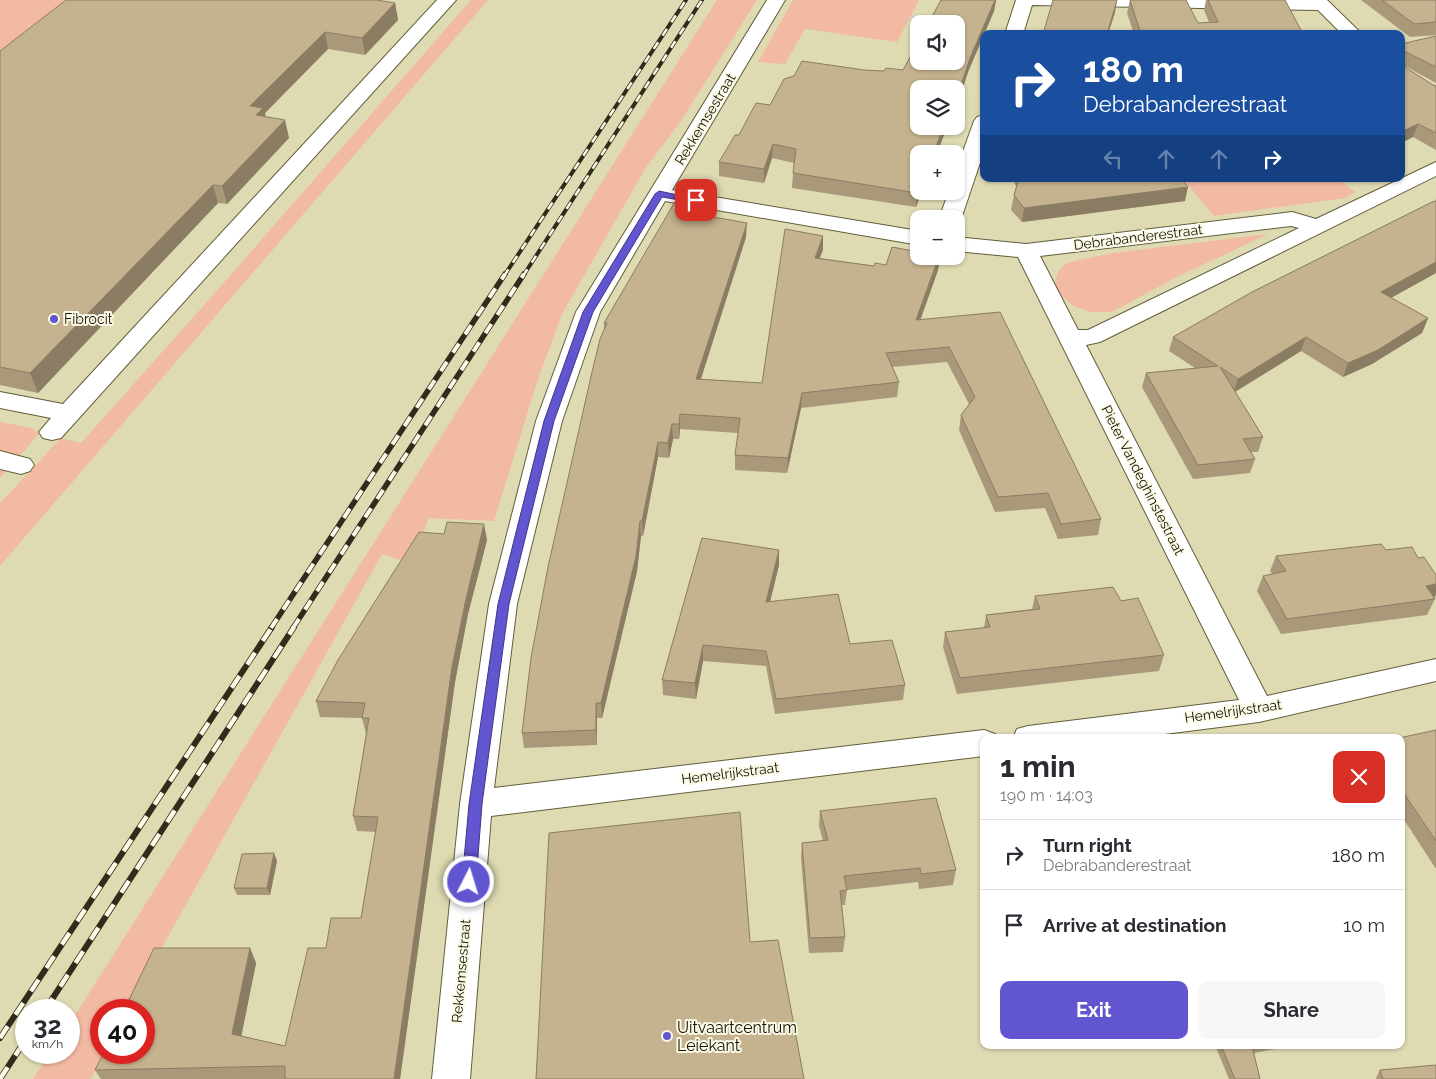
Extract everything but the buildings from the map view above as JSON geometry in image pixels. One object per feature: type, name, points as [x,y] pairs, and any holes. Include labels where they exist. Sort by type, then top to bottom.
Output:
[{"type":"street","points":[[52,432],[447,0]]},
{"type":"street","name":"Rekkemsestraat","points":[[451,1079],[476,804],[504,604],[549,421],[588,312],[776,0]]},
{"type":"street","points":[[1015,30],[1025,0],[1113,1],[1194,11],[1319,2],[1350,30]]},
{"type":"street","points":[[953,210],[980,135]]},
{"type":"street","points":[[1071,338],[1092,337],[1436,168]]},
{"type":"street","points":[[659,194],[910,236]]},
{"type":"street","name":"Debrabanderestraat","points":[[965,245],[1026,251],[1292,219],[1318,227]]},
{"type":"street","name":"Pieter Vandeghinstestraat","points":[[1026,251],[1259,710]]},
{"type":"street","points":[[0,400],[68,413]]},
{"type":"street","name":"Hemelrijkstraat","points":[[1061,734],[1259,710],[1436,670]]},
{"type":"street","name":"Hemelrijkstraat","points":[[476,804],[980,743]]},
{"type":"shaded area","points":[[0,0],[70,0],[0,56]]},
{"type":"shaded area","points":[[471,0],[488,0],[0,566],[0,503],[61,438],[81,443]]},
{"type":"shaded area","points":[[717,0],[757,0],[681,121],[645,169],[562,314],[537,382],[494,521],[429,518],[411,563],[382,554],[133,999],[90,999],[90,1064],[99,1064],[91,1079],[33,1079],[43,1064],[80,1064],[80,1008]]},
{"type":"shaded area","points":[[793,0],[919,0],[897,42],[805,29],[785,64],[758,62]]},
{"type":"shaded area","points":[[1186,182],[1342,182],[1355,192],[1346,198],[1214,216]]},
{"type":"shaded area","points":[[1268,234],[1177,277],[1112,312],[1091,312],[1075,307],[1058,293],[1055,282],[1058,272],[1065,264],[1079,260],[1113,253]]},
{"type":"shaded area","points":[[0,422],[32,428],[39,434],[0,478]]},
{"type":"railway","points":[[504,276],[686,0]]},
{"type":"railway","points":[[523,276],[702,0]]},
{"type":"railway","points":[[271,628],[505,274]]},
{"type":"railway","points":[[293,628],[524,274]]},
{"type":"railway","points":[[0,1038],[272,627]]},
{"type":"railway","points":[[52,999],[294,627]]},
{"type":"railway","points":[[0,1079],[15,1056]]},
{"type":"place","name":"Fibrocit","points":[[54,319]]},
{"type":"place","name":"Uitvaartcentrum Leiekant","points":[[667,1036]]},
{"type":"route","points":[[469,882],[476,804],[504,604],[549,421],[588,312],[659,194],[696,200]]}]
